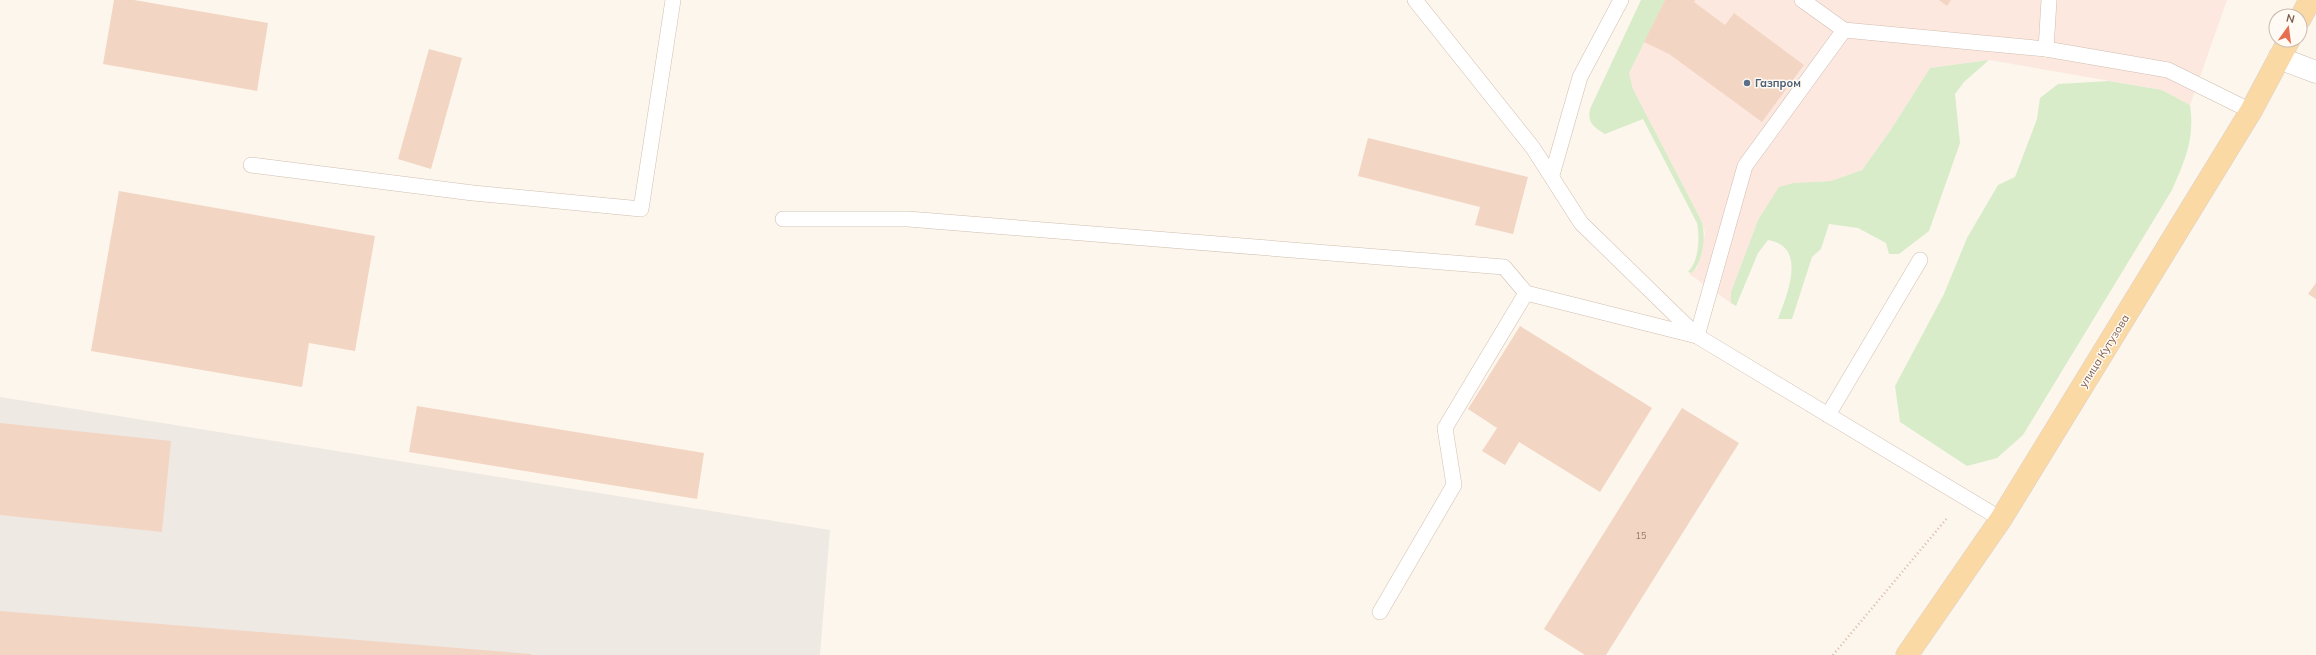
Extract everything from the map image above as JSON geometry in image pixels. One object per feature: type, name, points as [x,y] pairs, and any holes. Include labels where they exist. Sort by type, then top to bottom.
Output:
[{"type":"main road","name":"улица Кутузова","points":[[1907,655],[2001,519],[2251,111],[2284,49]]},
{"type":"street","points":[[2284,49],[2316,72]]},
{"type":"lane","points":[[251,165],[473,193],[641,209],[673,0]]},
{"type":"lane","points":[[1415,0],[1529,142],[1552,175],[1581,223],[1697,336],[2001,519]]},
{"type":"lane","points":[[1552,175],[1580,77],[1621,0]]},
{"type":"lane","points":[[1802,0],[1844,30],[2046,49],[2168,70],[2251,111]]},
{"type":"lane","points":[[2046,49],[2049,0]]},
{"type":"lane","points":[[1697,336],[1745,166],[1844,30]]},
{"type":"lane","points":[[783,219],[908,219],[1504,267],[1526,293],[1697,336]]},
{"type":"lane","points":[[1828,414],[1920,260]]},
{"type":"lane","points":[[1380,612],[1454,485],[1445,428],[1526,293]]},
{"type":"path","points":[[1833,655],[1965,496]]},
{"type":"shaded area","points":[[1665,0],[2227,0],[2190,105],[2162,90],[1989,60],[1930,68],[1890,131],[1862,170],[1831,181],[1794,183],[1758,220],[1731,292],[1731,303],[1689,274],[1697,268],[1705,233],[1702,222],[1633,89],[1629,73]]},
{"type":"shaded area","points":[[0,397],[830,530],[820,655],[0,655]]},
{"type":"green space","points":[[1641,0],[1665,0],[1629,73],[1633,89],[1702,222],[1704,235],[1703,249],[1699,262],[1692,273],[1688,272],[1692,267],[1698,249],[1697,223],[1643,119],[1605,134],[1592,124],[1589,114]]},
{"type":"green space","points":[[1989,60],[1964,82],[1955,94],[1960,143],[1929,231],[1899,254],[1889,254],[1886,243],[1858,228],[1829,224],[1821,249],[1812,257],[1792,319],[1778,319],[1789,285],[1791,261],[1788,252],[1780,244],[1768,240],[1758,253],[1736,306],[1731,303],[1731,292],[1758,220],[1779,187],[1794,183],[1831,181],[1862,170],[1890,131],[1930,68]]},
{"type":"green space","points":[[2109,81],[2162,90],[2190,105],[2190,139],[2185,159],[2172,190],[2023,435],[1997,458],[1967,466],[1900,422],[1895,386],[1944,294],[1967,238],[1998,185],[2015,177],[2037,119],[2040,98],[2058,84]]},
{"type":"building","points":[[114,0],[134,0],[268,23],[257,91],[103,64]]},
{"type":"building","points":[[1665,0],[1695,0],[1694,2],[1725,25],[1734,13],[1804,65],[1762,122],[1669,54],[1644,42]]},
{"type":"building","points":[[1939,0],[1951,0],[1947,6]]},
{"type":"building","points":[[429,49],[462,58],[431,169],[398,159]]},
{"type":"building","points":[[1368,138],[1528,177],[1513,234],[1475,225],[1480,207],[1358,176]]},
{"type":"building","points":[[119,191],[375,236],[355,351],[309,343],[302,387],[91,351]]},
{"type":"building","points":[[2316,283],[2316,299],[2308,294]]},
{"type":"building","points":[[1520,326],[1652,408],[1600,492],[1519,442],[1505,465],[1482,451],[1497,428],[1468,409]]},
{"type":"building","points":[[417,406],[704,453],[697,499],[409,452]]},
{"type":"building","points":[[1682,408],[1739,443],[1606,655],[1585,655],[1544,629]]},
{"type":"building","points":[[0,423],[171,441],[162,532],[0,515]]},
{"type":"building","points":[[0,611],[531,654],[531,655],[0,655]]},
{"type":"place","name":"Газпром","points":[[1747,83]]}]
